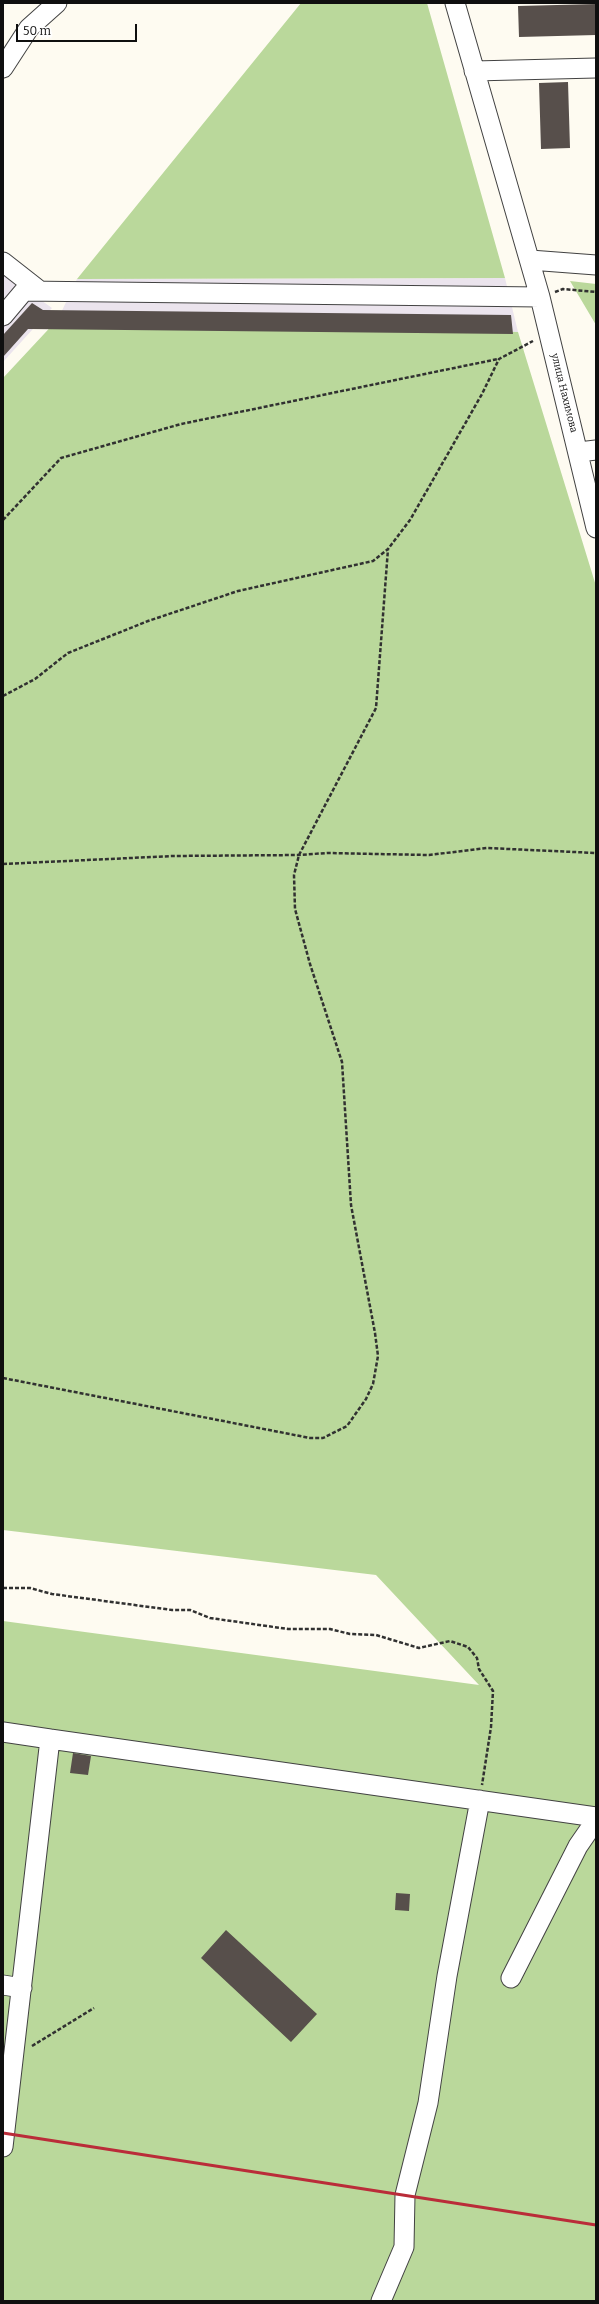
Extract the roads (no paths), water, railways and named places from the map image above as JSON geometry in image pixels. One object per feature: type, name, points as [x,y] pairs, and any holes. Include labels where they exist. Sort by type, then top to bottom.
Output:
[{"type":"street","name":"улица Нахимова","points":[[455,3],[530,260],[549,332],[587,451],[594,518]]},
{"type":"street","points":[[3,68],[29,28],[49,7]]},
{"type":"street","points":[[474,71],[596,68]]},
{"type":"street","points":[[530,260],[596,265]]},
{"type":"street","points":[[3,262],[40,291]]},
{"type":"street","points":[[3,316],[24,290],[540,297]]},
{"type":"street","points":[[3,1732],[596,1816]]},
{"type":"street","points":[[3,2147],[50,1739]]},
{"type":"street","points":[[381,2301],[404,2247],[405,2195],[428,2103],[447,1976],[480,1800]]},
{"type":"street","points":[[511,1978],[578,1846],[596,1820]]},
{"type":"street","points":[[3,1985],[22,1988]]},
{"type":"railway","points":[[3,2133],[596,2225]]}]
